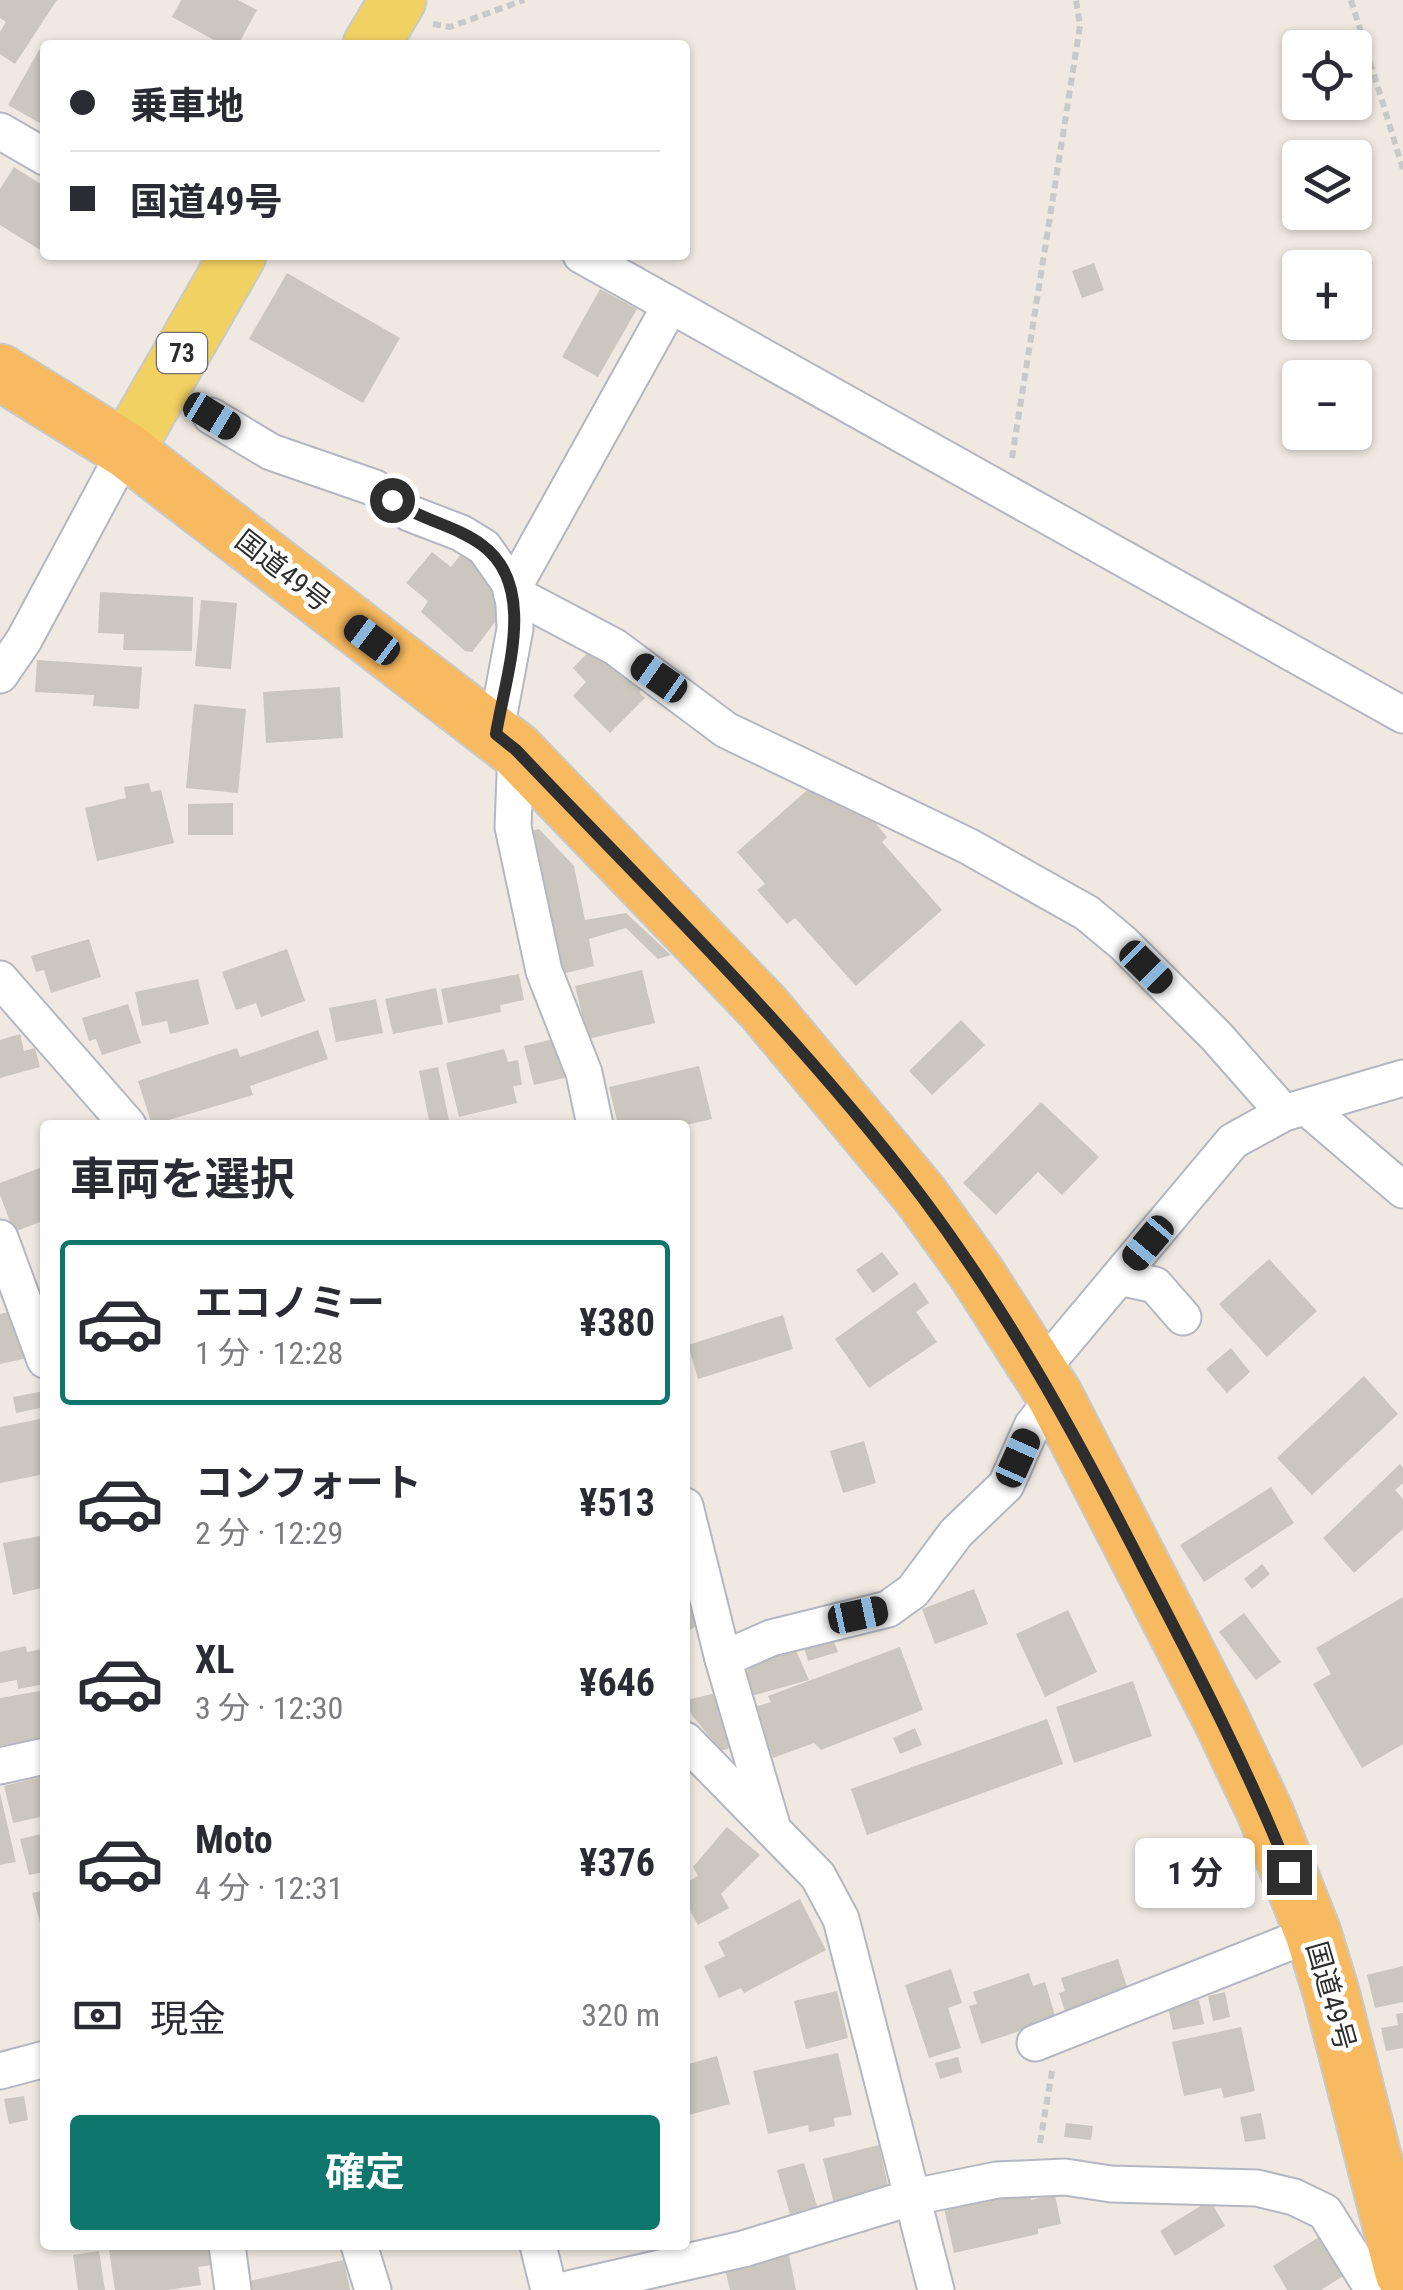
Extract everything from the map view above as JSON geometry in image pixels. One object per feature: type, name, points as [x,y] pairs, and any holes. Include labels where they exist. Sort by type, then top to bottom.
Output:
[{"type":"highway","name":"国道49号","points":[[0,372],[126,450],[506,742],[763,1006],[869,1131],[978,1274],[1047,1384],[1222,1720],[1265,1812],[1313,1932],[1365,2116],[1403,2273]]},
{"type":"main road","name":"73","points":[[126,450],[229,260]]},
{"type":"street","points":[[0,132],[40,154]]},
{"type":"street","points":[[590,260],[1403,715]]},
{"type":"street","points":[[512,592],[670,306]]},
{"type":"street","points":[[212,416],[271,452],[376,488],[409,513],[484,546],[499,565],[512,592],[515,629],[506,742],[513,827],[544,970],[584,1073],[594,1120]]},
{"type":"street","points":[[0,675],[24,640],[126,450]]},
{"type":"street","points":[[512,592],[616,648],[726,730],[968,846],[1087,913],[1295,1110],[1403,1190]]},
{"type":"street","points":[[0,979],[124,1120]]},
{"type":"street","points":[[723,1659],[772,1638],[888,1609],[913,1591],[956,1533],[1006,1485],[1047,1384],[1119,1277],[1233,1141],[1295,1110],[1403,1078]]},
{"type":"street","points":[[0,1238],[40,1346]]},
{"type":"street","points":[[1119,1277],[1155,1285],[1183,1317]]},
{"type":"street","points":[[690,1526],[723,1659],[773,1827]]},
{"type":"street","points":[[690,1745],[818,1876],[841,1918],[936,2290]]},
{"type":"street","points":[[0,1766],[40,1757]]},
{"type":"street","points":[[1047,2039],[1313,1932]]},
{"type":"street","points":[[0,2070],[40,2061]]},
{"type":"street","points":[[564,2290],[743,2249],[913,2198],[997,2180],[1065,2177],[1112,2184],[1257,2188],[1294,2196],[1325,2212],[1369,2283],[1380,2290]]},
{"type":"street","points":[[228,2250],[234,2290]]},
{"type":"street","points":[[360,2250],[374,2290]]},
{"type":"street","points":[[539,2250],[548,2290]]},
{"type":"path","points":[[386,21],[450,26],[524,0]]},
{"type":"path","points":[[1006,494],[1077,45],[1080,8],[1076,0]]},
{"type":"path","points":[[1351,0],[1403,169]]},
{"type":"path","points":[[1035,2178],[1047,2039]]},
{"type":"building","points":[[0,0],[57,0],[15,64],[0,54],[0,32],[6,22],[0,18]]},
{"type":"building","points":[[181,0],[238,0],[257,10],[241,40],[214,40],[172,17]]},
{"type":"building","points":[[39,50],[40,50],[40,123],[8,105]]},
{"type":"building","points":[[14,167],[40,184],[40,250],[0,225],[0,189]]},
{"type":"building","points":[[1094,263],[1104,290],[1082,298],[1072,271]]},
{"type":"building","points":[[287,273],[400,338],[363,403],[249,339]]},
{"type":"building","points":[[600,289],[637,309],[598,377],[562,357]]},
{"type":"building","points":[[432,552],[451,567],[462,553],[499,586],[499,617],[472,652],[465,651],[421,612],[428,601],[406,583]]},
{"type":"building","points":[[100,592],[193,597],[192,651],[123,650],[124,634],[98,633]]},
{"type":"building","points":[[201,600],[237,603],[231,669],[195,666]]},
{"type":"building","points":[[596,644],[647,684],[639,692],[645,698],[610,733],[573,696],[586,682],[573,668]]},
{"type":"building","points":[[37,660],[142,667],[139,709],[93,706],[94,695],[35,692]]},
{"type":"building","points":[[340,687],[343,738],[266,743],[263,692]]},
{"type":"building","points":[[194,704],[246,709],[238,793],[186,788]]},
{"type":"building","points":[[823,776],[858,802],[887,837],[882,842],[942,910],[856,986],[795,918],[787,924],[757,890],[765,884],[737,852]]},
{"type":"building","points":[[149,783],[151,792],[161,790],[174,843],[97,861],[85,808],[126,798],[124,787]]},
{"type":"building","points":[[233,803],[233,835],[188,835],[188,804]]},
{"type":"building","points":[[539,829],[574,866],[585,920],[626,913],[671,955],[658,959],[626,928],[589,939],[594,966],[562,974],[526,832]]},
{"type":"building","points":[[89,939],[101,977],[51,993],[44,970],[36,972],[31,956]]},
{"type":"building","points":[[287,949],[305,1001],[261,1017],[256,1003],[236,1010],[222,972]]},
{"type":"building","points":[[642,970],[655,1023],[588,1039],[575,986]]},
{"type":"building","points":[[519,974],[524,1000],[500,1005],[501,1012],[448,1023],[441,989]]},
{"type":"building","points":[[198,979],[209,1024],[170,1034],[167,1021],[142,1026],[135,992]]},
{"type":"building","points":[[436,988],[443,1024],[393,1034],[385,999]]},
{"type":"building","points":[[376,999],[383,1033],[336,1042],[329,1008]]},
{"type":"building","points":[[128,1004],[141,1043],[102,1055],[96,1039],[89,1041],[82,1018]]},
{"type":"building","points":[[961,1020],[985,1045],[932,1095],[909,1071]]},
{"type":"building","points":[[318,1030],[328,1059],[250,1086],[253,1095],[169,1120],[150,1120],[138,1081],[237,1048],[240,1057]]},
{"type":"building","points":[[20,1034],[24,1051],[35,1048],[40,1067],[0,1078],[0,1040]]},
{"type":"building","points":[[558,1038],[568,1077],[534,1085],[524,1046]]},
{"type":"building","points":[[504,1049],[508,1062],[518,1060],[522,1085],[513,1086],[517,1103],[459,1117],[446,1063]]},
{"type":"building","points":[[699,1066],[712,1119],[690,1124],[690,1120],[617,1120],[609,1087]]},
{"type":"building","points":[[438,1067],[449,1120],[429,1120],[419,1071]]},
{"type":"building","points":[[1041,1102],[1099,1157],[1062,1195],[1038,1172],[996,1215],[963,1183]]},
{"type":"building","points":[[40,1168],[40,1222],[14,1232],[0,1195],[0,1183]]},
{"type":"building","points":[[882,1252],[899,1274],[873,1293],[856,1270]]},
{"type":"building","points":[[1269,1259],[1317,1311],[1267,1357],[1219,1304]]},
{"type":"building","points":[[915,1282],[929,1303],[916,1312],[937,1342],[869,1388],[835,1339]]},
{"type":"building","points":[[17,1310],[32,1357],[0,1364],[0,1314]]},
{"type":"building","points":[[783,1315],[793,1349],[698,1379],[690,1344]]},
{"type":"building","points":[[1231,1348],[1250,1372],[1227,1393],[1206,1369]]},
{"type":"building","points":[[1364,1376],[1398,1414],[1312,1495],[1277,1458]]},
{"type":"building","points":[[40,1392],[40,1408],[16,1413],[13,1397]]},
{"type":"building","points":[[40,1419],[40,1475],[0,1483],[0,1427]]},
{"type":"building","points":[[864,1441],[876,1483],[843,1493],[830,1451]]},
{"type":"building","points":[[1400,1464],[1403,1483],[1395,1490],[1403,1499],[1403,1529],[1354,1573],[1323,1538]]},
{"type":"building","points":[[1271,1487],[1294,1523],[1204,1582],[1180,1545]]},
{"type":"building","points":[[40,1536],[40,1588],[13,1595],[3,1543]]},
{"type":"building","points":[[1262,1564],[1270,1574],[1252,1589],[1244,1579]]},
{"type":"building","points":[[974,1589],[988,1624],[935,1644],[922,1609]]},
{"type":"building","points":[[1403,1597],[1403,1744],[1362,1768],[1313,1684],[1331,1674],[1316,1648]]},
{"type":"building","points":[[690,1601],[701,1624],[690,1630]]},
{"type":"building","points":[[1068,1610],[1097,1672],[1045,1697],[1016,1634]]},
{"type":"building","points":[[1244,1613],[1281,1662],[1256,1680],[1219,1632]]},
{"type":"building","points":[[832,1636],[838,1652],[808,1661],[803,1644]]},
{"type":"building","points":[[26,1646],[27,1652],[40,1649],[40,1685],[18,1689],[17,1680],[0,1683],[0,1652]]},
{"type":"building","points":[[794,1646],[809,1680],[751,1696],[743,1679],[752,1662]]},
{"type":"building","points":[[900,1647],[923,1710],[821,1750],[814,1743],[773,1758],[755,1707],[771,1702],[768,1696]]},
{"type":"building","points":[[1133,1681],[1152,1736],[1074,1763],[1056,1707]]},
{"type":"building","points":[[40,1691],[40,1738],[0,1746],[0,1698]]},
{"type":"building","points":[[716,1693],[732,1747],[721,1751],[691,1714],[690,1699]]},
{"type":"building","points":[[1047,1719],[1063,1764],[867,1835],[851,1789]]},
{"type":"building","points":[[915,1728],[922,1745],[900,1754],[893,1738]]},
{"type":"building","points":[[40,1777],[40,1817],[13,1823],[4,1786]]},
{"type":"building","points":[[0,1793],[16,1862],[0,1865]]},
{"type":"building","points":[[727,1827],[760,1855],[721,1894],[729,1908],[698,1925],[690,1910],[690,1880],[698,1876],[693,1867]]},
{"type":"building","points":[[40,1834],[40,1873],[29,1875],[20,1839]]},
{"type":"building","points":[[40,1891],[40,1923],[32,1893]]},
{"type":"building","points":[[800,1899],[826,1950],[744,1993],[741,1988],[719,1998],[704,1966],[725,1956],[718,1942]]},
{"type":"building","points":[[1118,1959],[1128,1990],[1065,2011],[1059,1993],[1065,1991],[1061,1978]]},
{"type":"building","points":[[1403,1966],[1403,2002],[1375,2008],[1367,1975]]},
{"type":"building","points":[[951,1969],[962,2003],[948,2008],[961,2048],[929,2058],[905,1985]]},
{"type":"building","points":[[1029,1973],[1033,1986],[1045,1982],[1056,2019],[981,2044],[969,2006],[977,2004],[973,1992]]},
{"type":"building","points":[[837,1991],[848,2038],[806,2049],[794,2001]]},
{"type":"building","points":[[1225,1992],[1230,2017],[1213,2021],[1208,1996]]},
{"type":"building","points":[[1199,2000],[1204,2024],[1173,2030],[1168,2007]]},
{"type":"building","points":[[1403,2013],[1403,2048],[1386,2051],[1381,2028],[1398,2025],[1396,2014]]},
{"type":"building","points":[[1241,2027],[1255,2091],[1224,2098],[1221,2088],[1184,2096],[1172,2042]]},
{"type":"building","points":[[838,2053],[852,2115],[834,2118],[835,2126],[809,2132],[808,2125],[768,2134],[753,2071]]},
{"type":"building","points":[[717,2056],[730,2104],[690,2115],[690,2064]]},
{"type":"building","points":[[958,2057],[962,2072],[940,2079],[935,2063]]},
{"type":"building","points":[[24,2096],[28,2120],[9,2124],[4,2099]]},
{"type":"building","points":[[1261,2113],[1266,2139],[1245,2142],[1240,2117]]},
{"type":"building","points":[[1066,2123],[1093,2126],[1091,2140],[1064,2137]]},
{"type":"building","points":[[879,2145],[889,2191],[834,2204],[823,2159]]},
{"type":"building","points":[[804,2163],[817,2206],[790,2214],[777,2170]]},
{"type":"building","points":[[1029,2189],[1031,2200],[1055,2195],[1061,2224],[1038,2229],[1038,2234],[954,2253],[944,2208]]},
{"type":"building","points":[[1210,2200],[1225,2226],[1175,2256],[1160,2231]]},
{"type":"building","points":[[1319,2237],[1343,2276],[1321,2290],[1287,2290],[1273,2266]]},
{"type":"building","points":[[109,2250],[210,2250],[212,2265],[198,2267],[201,2285],[168,2290],[115,2290]]},
{"type":"building","points":[[99,2251],[105,2290],[78,2290],[73,2255]]},
{"type":"building","points":[[789,2255],[796,2290],[730,2290],[725,2269]]},
{"type":"building","points":[[344,2260],[350,2290],[246,2290],[245,2282]]},
{"type":"route","points":[[392,500],[409,513],[484,546],[510,584],[515,629],[496,734],[516,750],[763,1006],[869,1131],[978,1274],[1040,1371],[1102,1486],[1222,1720],[1289,1872]]}]
